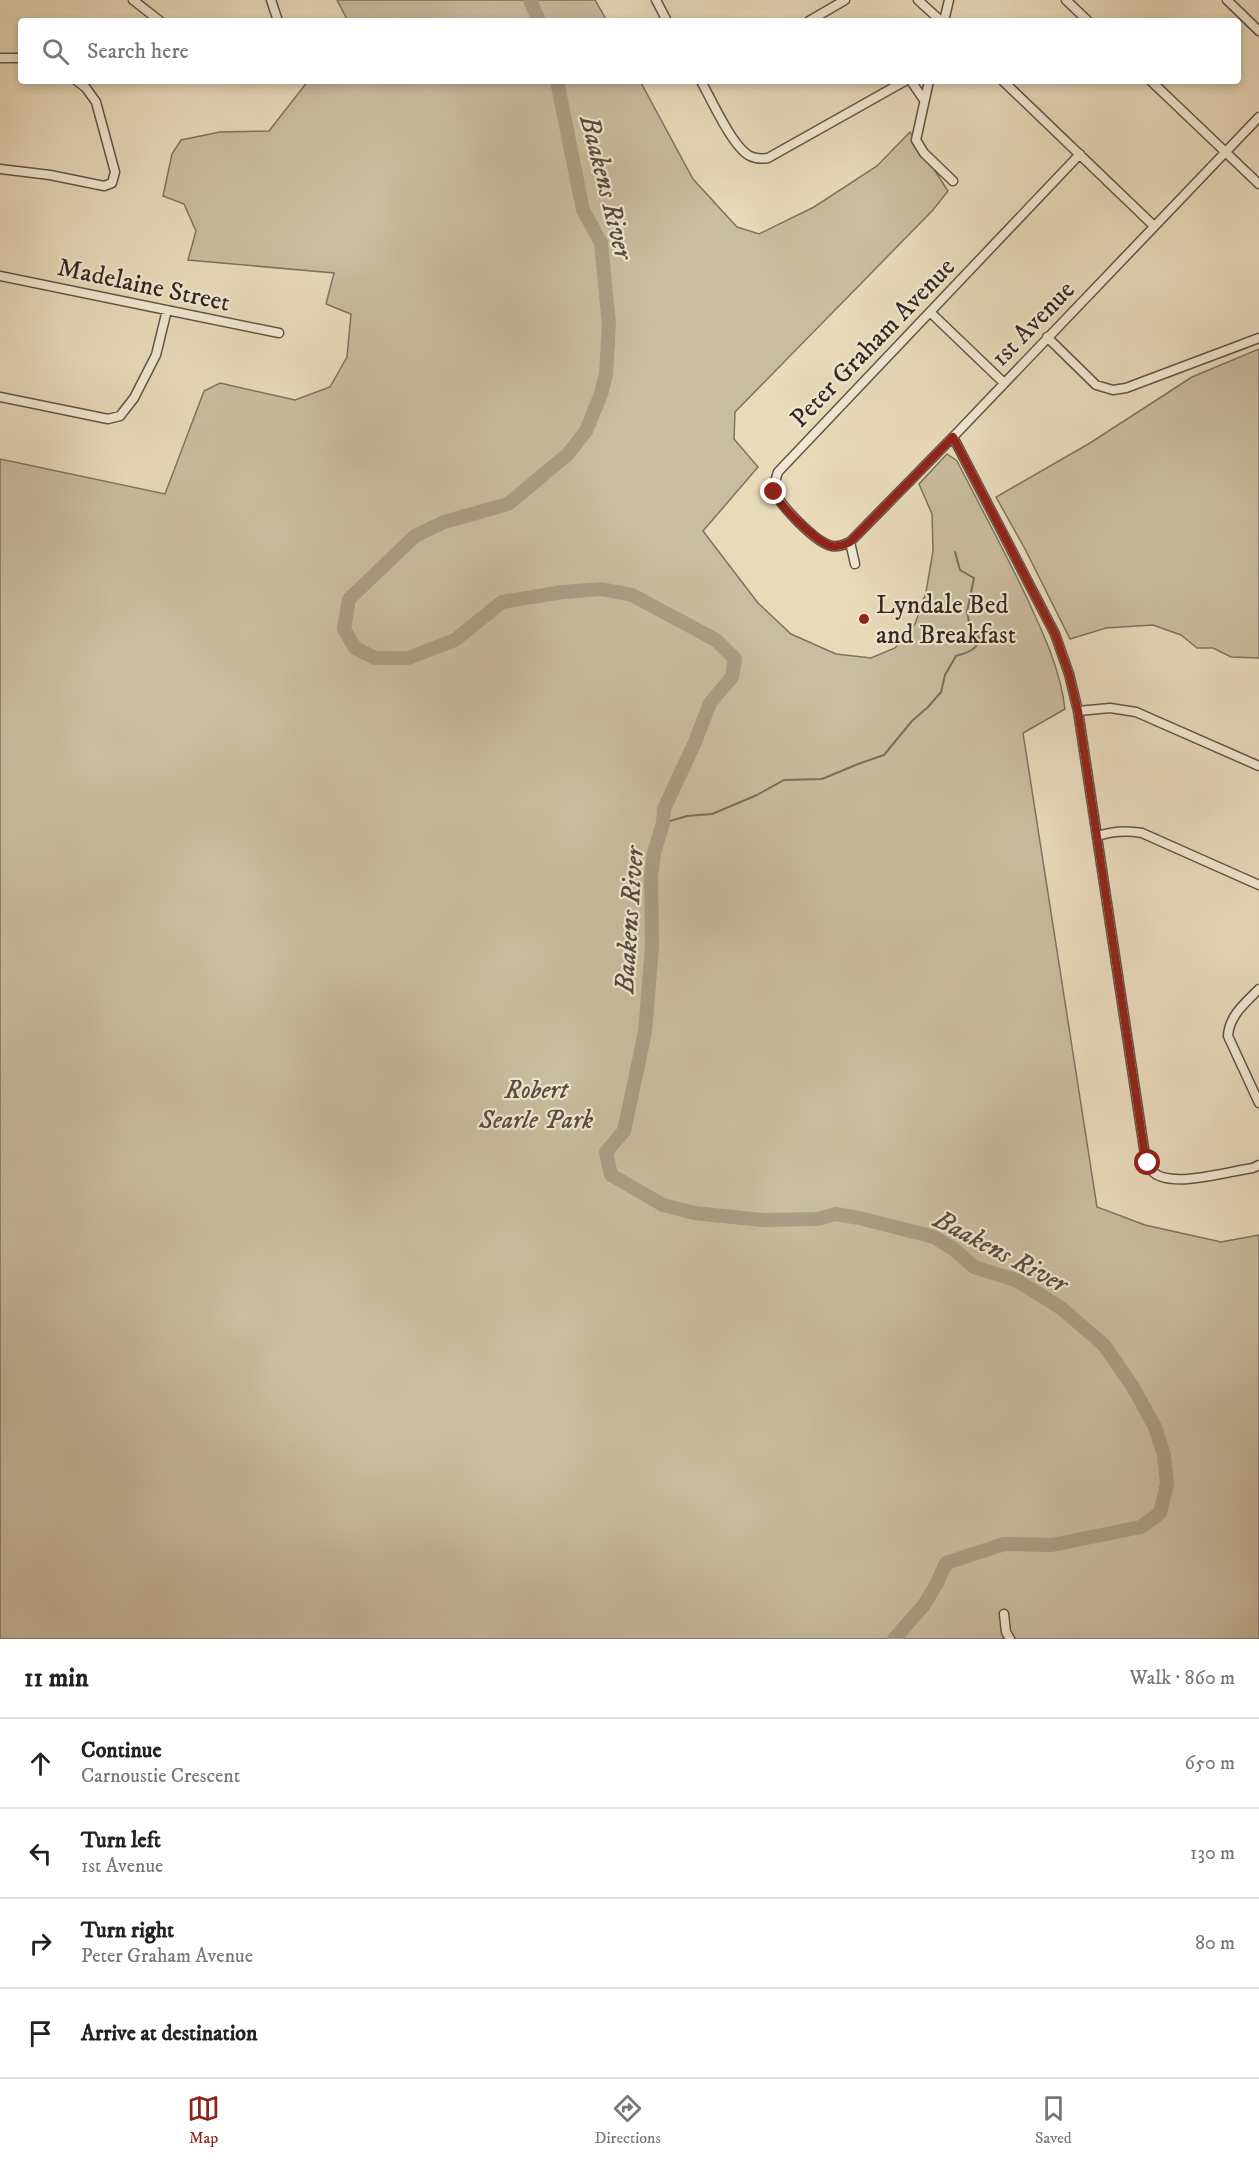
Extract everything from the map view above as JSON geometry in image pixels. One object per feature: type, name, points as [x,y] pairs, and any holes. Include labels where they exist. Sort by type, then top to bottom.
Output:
[{"type":"street","points":[[133,0],[156,18]]},
{"type":"street","points":[[271,0],[277,18]]},
{"type":"street","points":[[656,0],[665,18]]},
{"type":"street","points":[[814,18],[846,0]]},
{"type":"street","points":[[918,0],[939,18]]},
{"type":"street","points":[[943,18],[949,0]]},
{"type":"street","points":[[1066,0],[1085,18]]},
{"type":"street","points":[[1227,0],[1259,31]]},
{"type":"street","points":[[0,58],[18,58]]},
{"type":"street","points":[[0,169],[50,175],[104,186],[112,183],[115,172],[96,102],[81,84]]},
{"type":"street","points":[[704,84],[739,148],[756,158],[768,158],[900,84]]},
{"type":"street","points":[[913,84],[924,100]]},
{"type":"street","points":[[928,84],[916,140],[924,153],[953,181]]},
{"type":"street","points":[[1006,84],[1154,226]]},
{"type":"street","points":[[1154,84],[1259,184]]},
{"type":"street","name":"1st Avenue","points":[[850,542],[1259,117]]},
{"type":"street","name":"Peter Graham Avenue","points":[[850,542],[843,546],[836,546],[820,540],[780,502],[773,488],[774,479],[781,468],[1080,154]]},
{"type":"street","name":"Madelaine Street","points":[[0,276],[279,333]]},
{"type":"street","points":[[0,397],[108,419],[120,416],[134,398],[156,356],[167,310]]},
{"type":"street","points":[[930,312],[1004,383]]},
{"type":"street","points":[[1047,337],[1093,383],[1113,390],[1126,388],[1259,339]]},
{"type":"street","points":[[953,437],[1055,634],[1069,674],[1078,711],[1145,1155],[1149,1168],[1162,1178],[1176,1180],[1259,1165]]},
{"type":"street","points":[[850,542],[855,564]]},
{"type":"street","points":[[1078,711],[1110,708],[1136,712],[1259,766]]},
{"type":"street","points":[[1097,836],[1128,830],[1142,833],[1259,885]]},
{"type":"street","points":[[1259,989],[1232,1018],[1228,1036],[1259,1103]]},
{"type":"street","points":[[1004,1614],[1006,1632],[1010,1639]]},
{"type":"green space","points":[[337,0],[595,0],[605,18],[346,18]]},
{"type":"green space","name":"Robert Searle Park","points":[[306,84],[642,84],[693,179],[737,227],[759,234],[814,207],[877,166],[910,132],[948,191],[933,210],[735,412],[734,439],[758,467],[703,531],[758,603],[791,634],[836,654],[871,658],[895,648],[915,624],[926,592],[933,551],[932,514],[919,484],[947,454],[957,461],[1009,562],[1050,651],[1063,694],[1065,709],[1023,733],[1097,1207],[1145,1225],[1221,1242],[1259,1235],[1259,1639],[0,1639],[0,459],[165,494],[204,391],[220,383],[295,400],[330,387],[347,357],[351,314],[326,304],[334,273],[188,260],[196,231],[184,204],[163,196],[172,154],[181,140],[220,132],[269,131]]},
{"type":"green space","points":[[1259,349],[1259,658],[1231,657],[1213,648],[1197,648],[1181,635],[1153,625],[1106,628],[1070,639],[996,497],[1090,443],[1192,377]]},
{"type":"waterway","name":"Baakens River","points":[[530,0],[538,18]]},
{"type":"waterway","name":"Baakens River","points":[[558,84],[583,210],[601,243],[609,325],[606,374],[601,394],[586,431],[568,454],[508,504],[444,522],[415,536],[349,599],[344,629],[355,648],[375,658],[408,658],[455,640],[502,602],[563,592],[601,589],[632,595],[716,640],[735,659],[732,677],[710,703],[664,809],[651,876],[652,947],[645,1032],[624,1131],[606,1152],[611,1175],[663,1205],[694,1213],[762,1220],[818,1219],[836,1214],[934,1237],[955,1250],[974,1267],[1016,1280],[1061,1308],[1104,1345],[1133,1387],[1155,1427],[1164,1455],[1167,1484],[1160,1513],[1141,1527],[1052,1545],[1004,1544],[946,1563],[924,1605],[894,1639]]},
{"type":"waterway","points":[[663,823],[687,816],[712,814],[757,795],[784,780],[822,779],[884,755],[912,721],[941,692],[945,675],[956,656],[971,650],[979,642],[980,638],[971,632],[967,612],[974,578],[960,570],[955,552]]},
{"type":"place","name":"Lyndale Bed and Breakfast","points":[[864,619]]},
{"type":"route","points":[[774,492],[780,502],[820,540],[832,546],[843,546],[850,542],[953,437],[1055,634],[1069,674],[1078,711],[1148,1163]]}]
